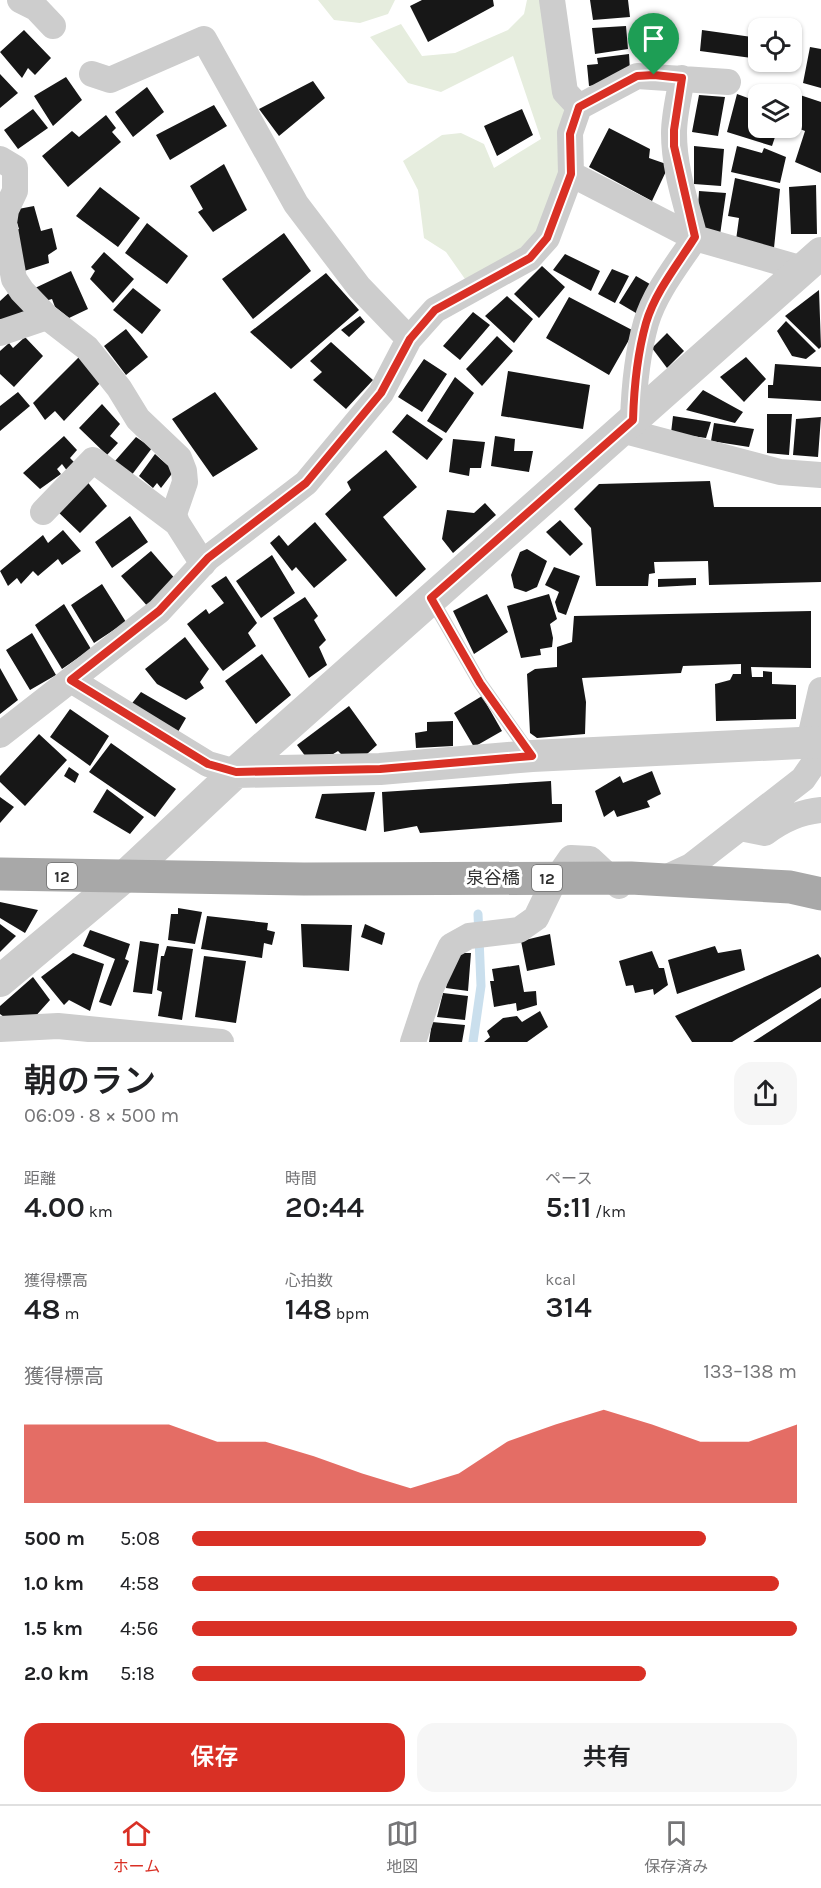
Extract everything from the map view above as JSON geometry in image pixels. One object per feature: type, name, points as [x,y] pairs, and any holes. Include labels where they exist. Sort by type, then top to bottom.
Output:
[{"type":"main road","name":"12","points":[[0,874],[124,878]]},
{"type":"main road","name":"泉谷橋","points":[[124,878],[631,878],[805,890]]},
{"type":"street","points":[[20,0],[36,8],[53,26]]},
{"type":"street","points":[[552,0],[565,92],[579,107]]},
{"type":"street","points":[[92,74],[110,80],[204,39],[296,204],[358,287],[410,339]]},
{"type":"street","points":[[0,735],[159,611],[203,564],[306,483],[381,393],[410,339],[435,310],[530,258],[547,238],[571,174],[570,134],[579,107],[637,76],[728,82]]},
{"type":"street","points":[[627,425],[634,374],[646,321],[666,281],[695,237],[674,146],[682,78]]},
{"type":"street","points":[[0,159],[15,168],[15,191],[6,210],[4,223],[14,279],[21,291],[47,317],[87,348],[119,388],[138,419],[179,458],[185,482],[174,514],[177,523],[203,564]]},
{"type":"street","points":[[571,174],[695,237],[812,261]]},
{"type":"street","points":[[0,981],[124,878],[236,772],[812,261]]},
{"type":"street","points":[[0,333],[47,317]]},
{"type":"street","points":[[627,425],[780,472],[821,475]]},
{"type":"street","points":[[43,512],[93,460],[177,523]]},
{"type":"street","points":[[71,680],[208,764],[236,772],[380,769],[532,756],[817,746]]},
{"type":"street","points":[[413,1042],[431,988],[451,946],[481,934],[519,930],[536,918],[551,886],[571,858],[590,860],[618,886],[651,885],[691,866],[803,779],[817,746],[821,690]]},
{"type":"street","points":[[740,828],[765,833],[779,822],[805,812],[821,810]]},
{"type":"street","points":[[0,1029],[58,1026],[221,1042]]},
{"type":"lane","points":[[431,598],[480,683],[532,756]]},
{"type":"green space","points":[[318,0],[395,0],[388,14],[360,23],[334,20]]},
{"type":"green space","points":[[527,0],[543,0],[568,111],[563,175],[540,231],[522,252],[465,279],[446,252],[424,238],[418,190],[403,161],[442,135],[461,133],[484,144],[494,168],[541,139],[513,56],[441,92],[408,83],[370,37],[401,24],[422,56],[455,53],[508,30],[524,14]]},
{"type":"building","points":[[422,0],[493,0],[494,6],[428,42],[410,6]]},
{"type":"building","points":[[590,0],[628,0],[630,17],[593,20]]},
{"type":"building","points":[[626,26],[628,49],[595,54],[592,28]]},
{"type":"building","points":[[24,30],[51,58],[35,75],[28,68],[22,78],[0,52]]},
{"type":"building","points":[[702,30],[748,36],[748,58],[700,51]]},
{"type":"building","points":[[810,47],[821,49],[821,88],[803,83]]},
{"type":"building","points":[[629,54],[630,71],[614,83],[589,86],[587,65],[598,64],[597,58]]},
{"type":"building","points":[[0,74],[18,93],[0,108]]},
{"type":"building","points":[[66,77],[82,100],[53,126],[34,96]]},
{"type":"building","points":[[313,81],[325,98],[279,136],[259,109]]},
{"type":"building","points":[[147,87],[164,112],[133,137],[115,112]]},
{"type":"building","points":[[737,94],[748,98],[748,138],[775,138],[772,146],[727,132]]},
{"type":"building","points":[[699,95],[725,97],[718,136],[692,132]]},
{"type":"building","points":[[802,96],[821,102],[821,173],[795,162],[805,131],[802,130]]},
{"type":"building","points":[[214,105],[227,126],[170,160],[156,135]]},
{"type":"building","points":[[33,109],[48,128],[18,149],[4,130]]},
{"type":"building","points":[[522,109],[533,135],[497,156],[484,126]]},
{"type":"building","points":[[106,115],[116,128],[112,132],[121,142],[68,187],[42,156],[72,131],[79,137]]},
{"type":"building","points":[[609,128],[650,149],[649,158],[669,165],[652,201],[589,167]]},
{"type":"building","points":[[694,146],[724,149],[721,186],[694,184]]},
{"type":"building","points":[[737,146],[762,153],[764,148],[786,157],[780,183],[731,172]]},
{"type":"building","points":[[224,164],[247,210],[213,232],[198,212],[203,209],[190,186]]},
{"type":"building","points":[[735,178],[780,189],[774,248],[736,240],[739,218],[728,216]]},
{"type":"building","points":[[816,185],[817,234],[791,234],[789,187]]},
{"type":"building","points":[[100,187],[140,218],[118,247],[76,216]]},
{"type":"building","points":[[699,191],[726,193],[720,235],[704,232],[698,208]]},
{"type":"building","points":[[34,206],[41,231],[52,228],[57,249],[48,255],[49,263],[21,272],[15,230],[19,229],[13,210]]},
{"type":"building","points":[[147,223],[188,256],[167,284],[125,253]]},
{"type":"building","points":[[284,233],[311,271],[253,319],[222,279]]},
{"type":"building","points":[[104,252],[134,279],[113,303],[90,279],[95,271],[91,267]]},
{"type":"building","points":[[565,254],[600,271],[591,291],[553,270]]},
{"type":"building","points":[[542,266],[565,287],[539,318],[514,294]]},
{"type":"building","points":[[612,269],[629,276],[615,303],[598,294]]},
{"type":"building","points":[[71,271],[88,309],[69,318],[55,307],[52,299],[45,301],[35,288]]},
{"type":"building","points":[[326,273],[359,310],[291,369],[250,332]]},
{"type":"building","points":[[636,276],[655,287],[641,316],[619,303]]},
{"type":"building","points":[[133,288],[161,310],[142,334],[113,310]]},
{"type":"building","points":[[13,289],[29,313],[5,322],[0,319],[0,301]]},
{"type":"building","points":[[819,290],[821,347],[819,349],[785,316]]},
{"type":"building","points":[[507,296],[533,319],[514,343],[485,316]]},
{"type":"building","points":[[569,297],[634,331],[609,375],[546,338]]},
{"type":"building","points":[[473,312],[490,325],[460,360],[443,346]]},
{"type":"building","points":[[360,316],[365,322],[349,337],[341,330]]},
{"type":"building","points":[[786,321],[816,351],[806,359],[792,356],[777,331]]},
{"type":"building","points":[[126,329],[148,357],[126,375],[104,346]]},
{"type":"building","points":[[667,333],[684,351],[667,368],[652,348]]},
{"type":"building","points":[[497,336],[513,351],[482,386],[466,369]]},
{"type":"building","points":[[25,337],[43,356],[14,387],[0,374],[0,351],[9,343],[13,348]]},
{"type":"building","points":[[331,342],[373,380],[346,409],[313,380],[322,372],[310,361]]},
{"type":"building","points":[[79,357],[103,380],[64,421],[55,411],[45,420],[33,403]]},
{"type":"building","points":[[746,357],[766,379],[744,402],[720,377]]},
{"type":"building","points":[[424,359],[447,374],[422,412],[398,397]]},
{"type":"building","points":[[775,364],[821,367],[821,401],[768,398],[768,385],[773,385]]},
{"type":"building","points":[[508,371],[590,385],[583,429],[501,416]]},
{"type":"building","points":[[455,377],[474,393],[446,433],[427,421]]},
{"type":"building","points":[[703,390],[743,412],[735,423],[686,410]]},
{"type":"building","points":[[18,392],[30,406],[0,431],[0,406]]},
{"type":"building","points":[[215,392],[258,449],[213,477],[172,419]]},
{"type":"building","points":[[102,404],[120,424],[110,436],[118,443],[107,455],[79,428]]},
{"type":"building","points":[[407,414],[443,439],[427,460],[392,432]]},
{"type":"building","points":[[767,414],[792,414],[789,455],[767,453]]},
{"type":"building","points":[[673,416],[711,422],[706,438],[671,433]]},
{"type":"building","points":[[821,417],[818,457],[793,455],[796,419]]},
{"type":"building","points":[[714,423],[754,429],[749,447],[711,441]]},
{"type":"building","points":[[64,436],[77,450],[70,458],[76,464],[68,472],[62,464],[57,469],[61,474],[40,489],[23,473]]},
{"type":"building","points":[[495,436],[515,439],[514,451],[533,451],[529,472],[491,466]]},
{"type":"building","points":[[136,437],[152,448],[131,476],[115,461]]},
{"type":"building","points":[[453,439],[485,442],[481,468],[470,468],[469,476],[449,472]]},
{"type":"building","points":[[386,450],[417,487],[383,517],[426,569],[396,597],[325,514],[351,490],[347,482]]},
{"type":"building","points":[[155,454],[174,471],[161,488],[157,483],[153,488],[139,476]]},
{"type":"building","points":[[85,479],[107,506],[80,533],[55,509]]},
{"type":"building","points":[[710,481],[714,507],[821,507],[821,582],[709,585],[708,561],[654,562],[655,573],[649,574],[648,586],[596,586],[591,528],[574,509],[599,484]]},
{"type":"building","points":[[485,503],[496,515],[453,553],[442,539],[447,510],[474,513]]},
{"type":"building","points":[[130,516],[148,542],[112,568],[95,542]]},
{"type":"building","points":[[560,520],[583,544],[570,556],[546,532]]},
{"type":"building","points":[[315,522],[347,560],[314,588],[296,567],[292,571],[270,543],[279,535],[288,546]]},
{"type":"building","points":[[63,530],[81,551],[62,565],[58,559],[38,576],[33,571],[21,584],[17,578],[8,586],[0,571],[43,535],[48,543]]},
{"type":"building","points":[[527,549],[547,561],[537,587],[526,592],[514,588],[511,575],[520,552]]},
{"type":"building","points":[[151,551],[177,581],[149,608],[121,576]]},
{"type":"building","points":[[272,555],[295,593],[261,618],[236,581]]},
{"type":"building","points":[[554,567],[580,576],[566,615],[558,612],[555,602],[559,592],[545,585]]},
{"type":"building","points":[[226,576],[257,623],[248,633],[256,646],[223,671],[187,624],[206,609],[209,614],[224,603],[211,586]]},
{"type":"building","points":[[696,578],[696,585],[658,587],[658,579]]},
{"type":"building","points":[[102,584],[126,622],[94,643],[71,605]]},
{"type":"building","points":[[487,594],[508,632],[474,654],[453,611]]},
{"type":"building","points":[[549,594],[557,619],[550,624],[552,647],[540,649],[541,655],[521,658],[507,606]]},
{"type":"building","points":[[305,597],[318,616],[314,620],[326,640],[319,647],[327,665],[309,678],[273,618]]},
{"type":"building","points":[[64,604],[91,649],[62,669],[35,625]]},
{"type":"building","points":[[811,611],[811,668],[751,667],[752,677],[763,677],[763,671],[772,672],[772,684],[796,685],[796,719],[716,721],[715,684],[730,680],[733,674],[741,674],[741,664],[683,666],[681,673],[582,678],[586,702],[585,734],[537,738],[530,733],[527,674],[535,669],[557,667],[557,647],[572,642],[574,616]]},
{"type":"building","points":[[32,633],[56,675],[30,690],[6,650]]},
{"type":"building","points":[[185,637],[209,669],[200,682],[204,688],[186,700],[157,684],[145,669]]},
{"type":"building","points":[[262,654],[291,695],[256,724],[225,681]]},
{"type":"building","points":[[0,668],[18,700],[0,714]]},
{"type":"building","points":[[141,692],[186,718],[175,737],[129,707]]},
{"type":"building","points":[[482,696],[502,731],[474,747],[454,713]]},
{"type":"building","points":[[349,706],[377,745],[367,754],[344,757],[338,751],[330,756],[306,757],[297,745]]},
{"type":"building","points":[[70,709],[109,736],[90,766],[50,737]]},
{"type":"building","points":[[453,721],[453,746],[416,748],[415,733],[427,731],[427,722]]},
{"type":"building","points":[[39,734],[67,760],[25,806],[0,782],[0,776]]},
{"type":"building","points":[[111,743],[176,789],[155,817],[89,772]]},
{"type":"building","points":[[69,767],[79,774],[75,783],[64,776]]},
{"type":"building","points":[[652,771],[661,794],[647,801],[650,807],[617,817],[614,810],[604,817],[595,791],[620,776],[623,783]]},
{"type":"building","points":[[551,781],[552,804],[562,804],[562,822],[420,833],[417,826],[384,832],[382,792]]},
{"type":"building","points":[[107,789],[144,817],[130,834],[93,812]]},
{"type":"building","points":[[375,792],[366,831],[315,818],[322,794]]},
{"type":"building","points":[[0,797],[14,807],[0,823]]},
{"type":"building","points":[[0,902],[38,910],[25,933],[0,918]]},
{"type":"building","points":[[178,908],[202,912],[195,944],[168,940],[171,914],[178,914]]},
{"type":"building","points":[[207,916],[268,923],[267,930],[275,932],[272,945],[264,943],[262,958],[201,949]]},
{"type":"building","points":[[0,924],[16,936],[0,952]]},
{"type":"building","points":[[301,924],[352,925],[349,971],[303,967]]},
{"type":"building","points":[[365,924],[385,933],[382,945],[361,937]]},
{"type":"building","points":[[90,930],[130,944],[125,959],[129,961],[111,1006],[99,1002],[115,959],[83,946]]},
{"type":"building","points":[[550,934],[555,965],[527,971],[521,941]]},
{"type":"building","points":[[140,941],[159,944],[152,994],[133,992]]},
{"type":"building","points":[[167,946],[193,949],[182,1020],[158,1016],[162,992],[157,990],[161,956],[164,956]]},
{"type":"building","points":[[715,946],[718,953],[741,949],[745,970],[677,994],[668,960]]},
{"type":"building","points":[[652,951],[659,968],[664,968],[668,985],[654,995],[653,989],[635,993],[633,985],[626,986],[619,961]]},
{"type":"building","points":[[73,953],[104,964],[90,1011],[69,1000],[64,1005],[41,977]]},
{"type":"building","points":[[461,953],[471,953],[468,991],[446,988],[449,969]]},
{"type":"building","points":[[818,954],[821,958],[821,987],[732,1042],[692,1042],[675,1016]]},
{"type":"building","points":[[204,956],[246,961],[236,1023],[195,1017]]},
{"type":"building","points":[[519,965],[524,992],[536,991],[537,1005],[517,1011],[516,1003],[494,1007],[490,981],[494,981],[492,969]]},
{"type":"building","points":[[33,977],[50,1000],[33,1019],[4,1017],[0,1014],[0,1006]]},
{"type":"building","points":[[443,993],[468,996],[465,1020],[437,1017]]},
{"type":"building","points":[[821,998],[821,1042],[753,1042]]},
{"type":"building","points":[[540,1011],[548,1027],[527,1042],[484,1042],[490,1037],[487,1031],[503,1018],[517,1016],[522,1022]]},
{"type":"building","points":[[432,1022],[465,1025],[462,1042],[429,1042]]},
{"type":"waterway","points":[[473,1042],[481,986],[478,914]]},
{"type":"route","points":[[654,75],[682,78],[674,130],[674,146],[676,163],[695,237],[666,281],[646,321],[634,374],[633,420],[431,598],[480,683],[532,756],[380,769],[236,772],[208,764],[71,680],[159,611],[208,558],[306,483],[381,393],[410,339],[435,310],[457,295],[530,258],[547,238],[561,206],[571,174],[570,134],[579,107],[637,76],[654,75]]}]
